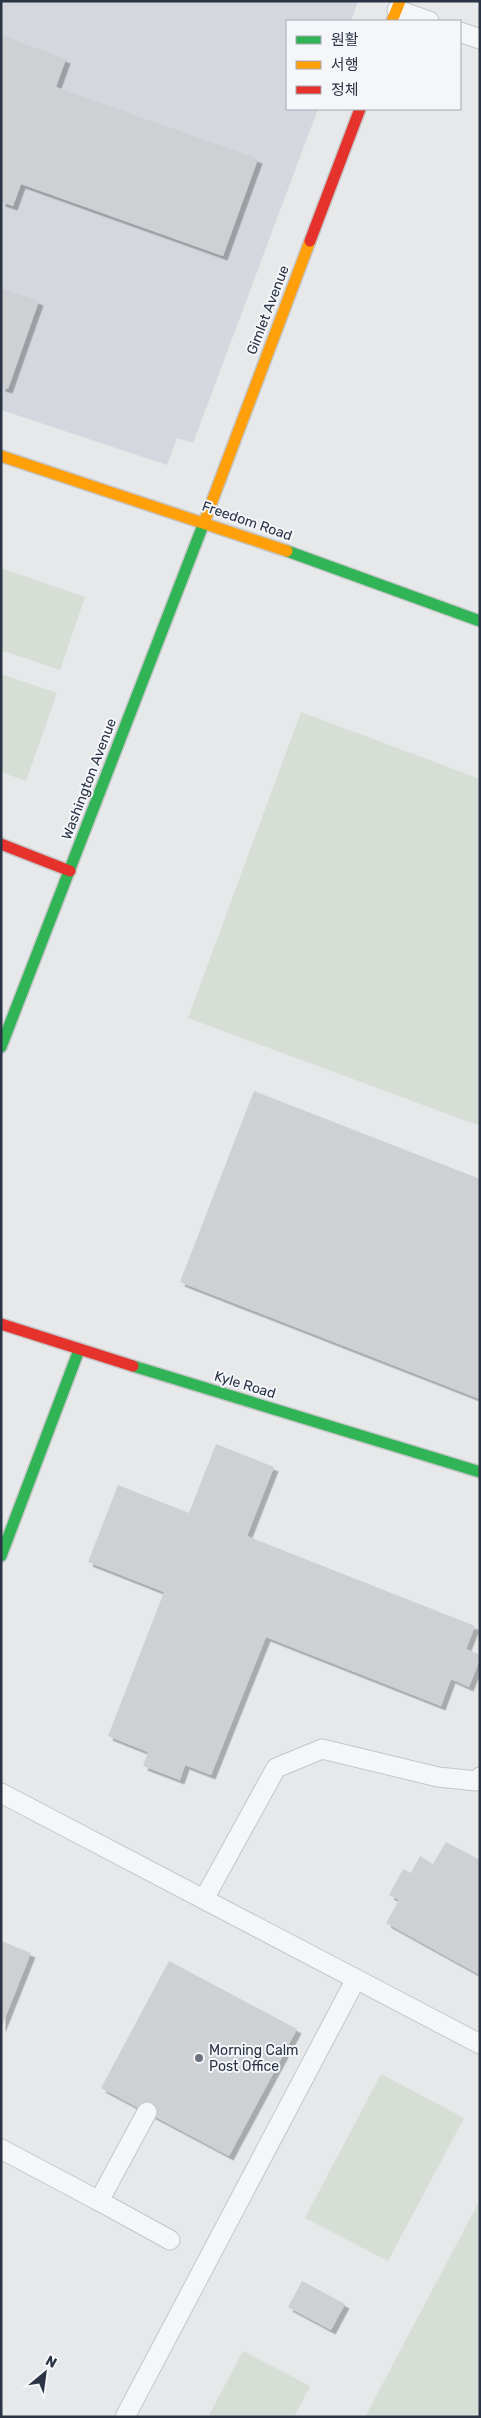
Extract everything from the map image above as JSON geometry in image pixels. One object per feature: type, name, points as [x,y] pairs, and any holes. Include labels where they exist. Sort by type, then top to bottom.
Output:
[{"type":"street","name":"Gimlet Avenue","points":[[204,522],[360,110]]},
{"type":"street","name":"Freedom Road","points":[[1,456],[204,522],[480,621]]},
{"type":"street","name":"Washington Avenue","points":[[1,1047],[204,522]]},
{"type":"street","points":[[1,844],[70,870]]},
{"type":"street","name":"Kyle Road","points":[[1,1324],[79,1350],[480,1472]]},
{"type":"street","points":[[1,1556],[79,1350]]},
{"type":"lane","points":[[396,11],[427,20]]},
{"type":"lane","points":[[461,32],[480,39]]},
{"type":"lane","points":[[204,1900],[276,1768],[322,1749],[438,1777],[477,1781],[480,1777]]},
{"type":"lane","points":[[1,1793],[480,2044]]},
{"type":"lane","points":[[124,2417],[356,1979]]},
{"type":"lane","points":[[98,2201],[146,2112]]},
{"type":"lane","points":[[1,2149],[170,2240]]},
{"type":"shaded area","points":[[1,1],[358,1],[351,20],[286,20],[286,110],[318,110],[193,443],[177,438],[167,465],[1,410]]},
{"type":"shaded area","points":[[1,568],[85,597],[60,670],[1,650]]},
{"type":"shaded area","points":[[1,674],[57,693],[26,781],[1,772]]},
{"type":"shaded area","points":[[301,712],[480,779],[480,1126],[188,1018]]},
{"type":"shaded area","points":[[381,2074],[464,2118],[388,2261],[305,2218]]},
{"type":"shaded area","points":[[480,2200],[480,2417],[365,2417]]},
{"type":"shaded area","points":[[243,2351],[310,2386],[294,2417],[208,2417]]},
{"type":"building","points":[[1,35],[66,59],[56,87],[258,159],[223,256],[21,184],[13,206],[1,202]]},
{"type":"building","points":[[1,288],[39,301],[8,389],[1,387]]},
{"type":"building","points":[[254,1091],[480,1179],[480,1399],[180,1282]]},
{"type":"building","points":[[216,1444],[274,1467],[247,1536],[475,1626],[466,1649],[480,1655],[480,1659],[469,1687],[451,1679],[441,1706],[266,1637],[211,1775],[185,1765],[180,1780],[143,1766],[148,1752],[108,1736],[164,1592],[88,1562],[118,1485],[189,1513]]},
{"type":"building","points":[[446,1842],[480,1860],[480,1975],[386,1923],[399,1900],[389,1895],[403,1869],[411,1873],[420,1856],[433,1864]]},
{"type":"building","points":[[1,1941],[31,1953],[1,2028]]},
{"type":"building","name":"Morning Calm Post Office","points":[[169,1961],[297,2029],[229,2156],[101,2088]]},
{"type":"building","points":[[302,2281],[345,2304],[331,2330],[288,2307]]},
{"type":"traffic: fast","points":[[1,1047],[205,520]]},
{"type":"traffic: fast","points":[[287,551],[480,621]]},
{"type":"traffic: fast","points":[[1,1556],[79,1350]]},
{"type":"traffic: fast","points":[[133,1366],[480,1472]]},
{"type":"traffic: slow","points":[[392,20],[400,1]]},
{"type":"traffic: slow","points":[[205,520],[310,241]]},
{"type":"traffic: slow","points":[[1,456],[287,551]]},
{"type":"traffic: jam","points":[[310,241],[360,110]]},
{"type":"traffic: jam","points":[[1,844],[70,871]]},
{"type":"traffic: jam","points":[[1,1324],[133,1366]]},
{"type":"place","name":"Morning Calm Post Office","points":[[199,2058]]}]
